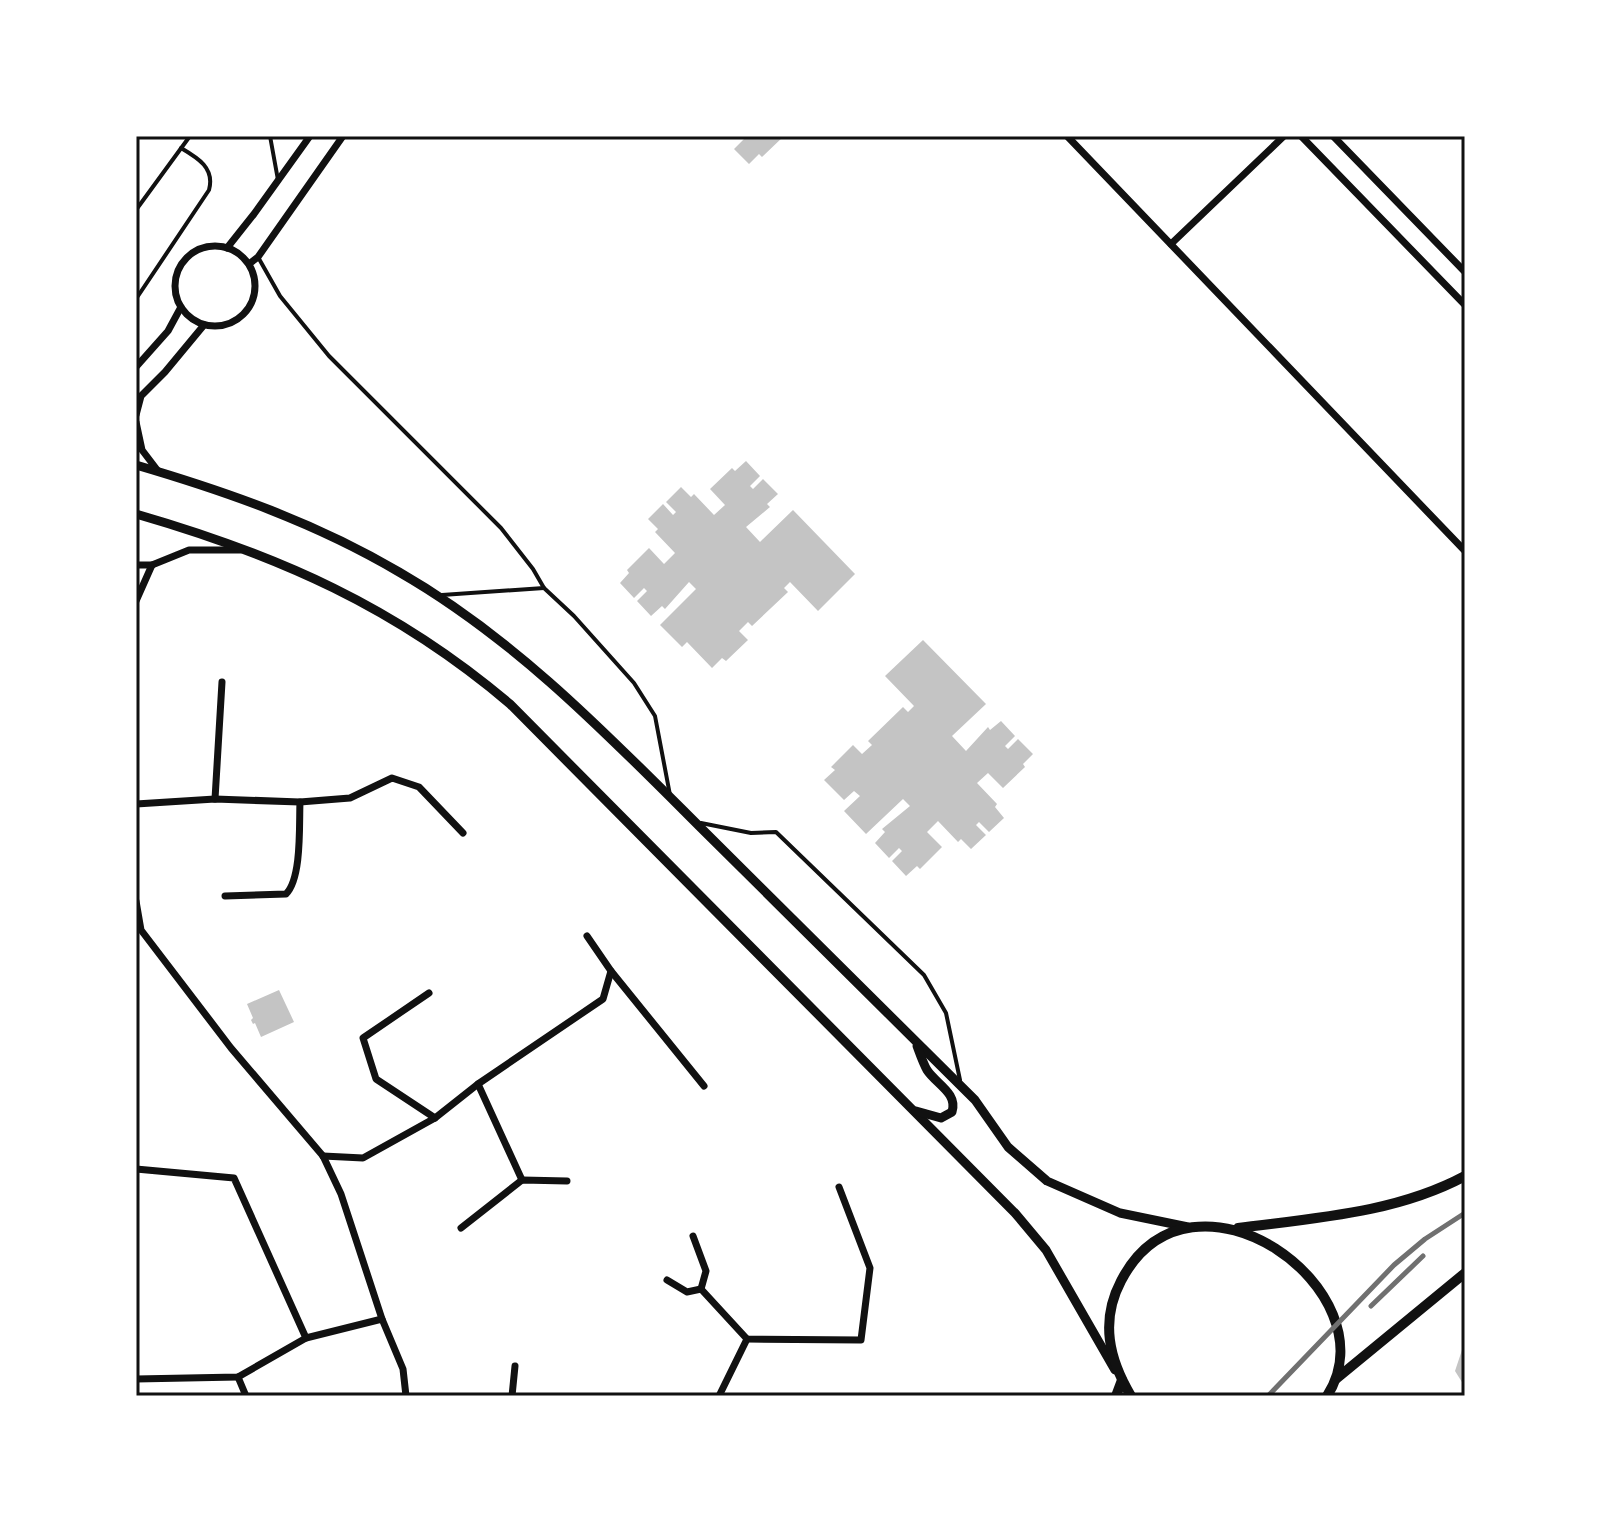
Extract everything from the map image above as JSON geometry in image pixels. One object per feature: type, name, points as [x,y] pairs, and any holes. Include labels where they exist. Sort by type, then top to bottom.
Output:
[{"type":"main road","points":[[1131,1396],[1119,1376],[1108,1337],[1111,1300],[1128,1267],[1155,1241],[1188,1227],[1235,1228],[1370,1209],[1415,1198],[1465,1176]]},
{"type":"main road","points":[[1235,1228],[1263,1241],[1294,1262],[1320,1289],[1336,1321],[1342,1354],[1327,1396]]},
{"type":"main road","points":[[1334,1380],[1465,1273]]},
{"type":"main road","points":[[1116,1396],[1119,1376]]},
{"type":"street","points":[[227,248],[310,136]]},
{"type":"street","points":[[249,264],[258,257],[343,136]]},
{"type":"street","points":[[1067,136],[1465,551]]},
{"type":"street","points":[[1171,244],[1284,136]]},
{"type":"street","points":[[1301,136],[1465,305]]},
{"type":"street","points":[[1333,136],[1465,272]]},
{"type":"street","points":[[227,248],[238,253],[249,264],[255,289],[248,310],[226,325],[204,325],[181,307],[175,284],[181,265],[200,249],[227,248]]},
{"type":"street","points":[[136,367],[168,331],[181,307]]},
{"type":"street","points":[[136,415],[141,396],[204,325]]},
{"type":"street","points":[[136,422],[142,450],[158,471]]},
{"type":"street","points":[[136,465],[214,487],[344,541],[437,596],[496,636],[531,665],[696,822],[975,1100],[1008,1147],[1047,1181],[1120,1213],[1188,1227]]},
{"type":"street","points":[[136,514],[286,565],[367,603],[424,638],[487,684],[581,774],[990,1186],[1035,1236],[1119,1376]]},
{"type":"street","points":[[136,565],[152,565],[189,550],[246,550]]},
{"type":"street","points":[[136,601],[152,565]]},
{"type":"street","points":[[215,799],[222,682]]},
{"type":"street","points":[[136,804],[215,799],[300,802],[350,798],[392,778],[419,787],[463,833]]},
{"type":"street","points":[[225,896],[286,894],[290,891],[295,875],[300,802]]},
{"type":"street","points":[[136,901],[139,930],[231,1048],[323,1156],[341,1194],[382,1319],[403,1369],[406,1396]]},
{"type":"street","points":[[587,936],[611,971],[704,1086]]},
{"type":"street","points":[[323,1156],[363,1158],[435,1118],[478,1084],[603,999],[611,971]]},
{"type":"street","points":[[429,993],[363,1038],[376,1079],[435,1118]]},
{"type":"street","points":[[913,1110],[941,1118],[952,1112],[954,1106],[950,1095],[928,1071],[914,1039]]},
{"type":"street","points":[[478,1084],[522,1180]]},
{"type":"street","points":[[136,1169],[234,1178],[306,1338]]},
{"type":"street","points":[[461,1228],[522,1180],[567,1181]]},
{"type":"street","points":[[701,1289],[747,1339],[861,1340],[870,1268],[839,1187]]},
{"type":"street","points":[[693,1236],[706,1271],[701,1289]]},
{"type":"street","points":[[667,1280],[687,1292],[701,1289]]},
{"type":"street","points":[[136,1379],[238,1377],[306,1338],[382,1319]]},
{"type":"street","points":[[719,1396],[747,1339]]},
{"type":"street","points":[[512,1396],[515,1366]]},
{"type":"street","points":[[238,1377],[246,1396]]},
{"type":"lane","points":[[136,210],[190,136]]},
{"type":"lane","points":[[270,136],[278,180]]},
{"type":"lane","points":[[136,299],[209,190],[212,179],[206,165],[181,148]]},
{"type":"lane","points":[[258,257],[280,296],[329,356],[501,528],[544,588],[574,616],[634,683],[655,716],[670,797]]},
{"type":"lane","points":[[437,596],[544,588]]},
{"type":"lane","points":[[696,822],[751,833],[776,832],[924,975],[946,1013],[962,1087]]},
{"type":"building","points":[[742,136],[784,136],[762,157],[759,154],[749,164],[734,149],[744,139]]},
{"type":"building","points":[[746,461],[760,476],[750,486],[753,489],[763,479],[778,494],[767,504],[770,507],[746,527],[760,542],[793,510],[855,574],[818,611],[790,582],[784,588],[788,592],[752,626],[748,622],[739,631],[748,640],[726,661],[722,658],[712,668],[687,642],[682,647],[660,625],[696,589],[689,582],[665,609],[662,606],[651,616],[637,601],[647,591],[644,588],[634,598],[620,583],[629,573],[627,570],[649,548],[664,564],[675,553],[655,532],[658,529],[648,519],[663,504],[673,515],[676,512],[666,502],[681,487],[691,497],[694,494],[714,515],[725,505],[710,489],[732,468],[735,471]]},
{"type":"building","points":[[923,640],[986,704],[952,736],[966,751],[988,727],[990,730],[1001,721],[1015,736],[1005,746],[1008,749],[1018,739],[1033,754],[1023,764],[1025,767],[1003,788],[988,773],[977,783],[997,804],[995,807],[1004,818],[989,832],[979,822],[976,825],[986,835],[971,849],[961,839],[958,842],[938,821],[927,832],[942,847],[920,869],[917,866],[906,876],[892,861],[902,851],[899,848],[889,858],[875,843],[885,832],[882,829],[910,806],[903,799],[866,834],[844,811],[860,796],[854,791],[844,800],[824,780],[835,770],[831,767],[853,745],[862,754],[872,745],[868,741],[903,707],[908,712],[914,706],[885,676]]},
{"type":"building","points":[[279,990],[294,1022],[261,1037],[251,1020],[253,1018],[247,1004]]},
{"type":"building","points":[[1465,1341],[1465,1387],[1455,1371]]},
{"type":"railway","points":[[1268,1396],[1394,1265],[1425,1239],[1465,1213]]},
{"type":"railway","points":[[1371,1306],[1423,1256]]}]
